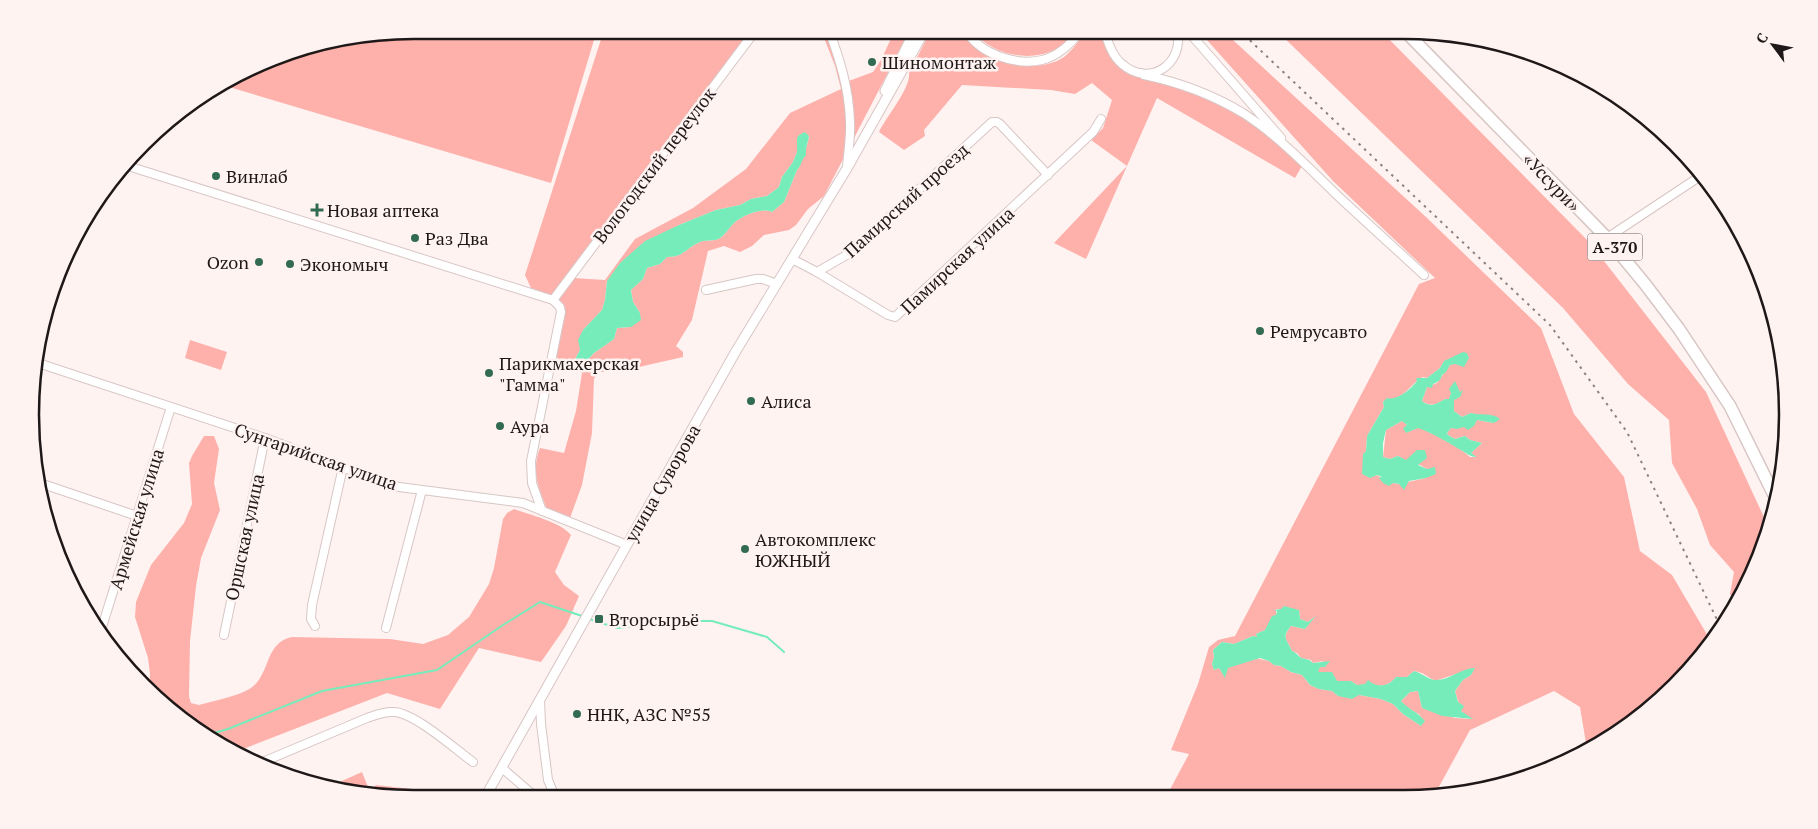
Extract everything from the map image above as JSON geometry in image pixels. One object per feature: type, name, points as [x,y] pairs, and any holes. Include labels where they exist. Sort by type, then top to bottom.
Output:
[{"type":"highway","name":"«Уссури»","points":[[1413,39],[1607,238],[1645,284],[1709,372],[1730,406],[1772,490]]},
{"type":"main road","name":"улица Суворова","points":[[846,170],[911,39]]},
{"type":"main road","name":"улица Суворова","points":[[489,790],[736,351],[846,170],[920,39]]},
{"type":"street","name":"Вологодский переулок","points":[[554,300],[749,39]]},
{"type":"street","points":[[832,39],[847,85],[850,121],[846,170]]},
{"type":"street","points":[[973,39],[997,56],[1028,62],[1042,60],[1058,53],[1075,39]]},
{"type":"street","points":[[1108,39],[1120,64],[1131,71],[1167,80],[1223,102],[1267,130],[1424,275]]},
{"type":"street","points":[[1144,75],[1157,72],[1168,65],[1175,55],[1178,39]]},
{"type":"street","points":[[1195,39],[1306,165]]},
{"type":"street","name":"Памирская улица","points":[[792,260],[817,272],[888,315],[895,317],[1092,132],[1101,119]]},
{"type":"street","name":"Памирский проезд","points":[[817,272],[850,253],[992,122],[1000,124],[1048,174]]},
{"type":"street","points":[[132,167],[554,300],[560,307],[561,312],[531,461],[532,483],[542,511]]},
{"type":"street","points":[[1607,238],[1696,179]]},
{"type":"street","points":[[706,290],[756,279],[763,279],[777,284]]},
{"type":"street","name":"Сунгарийская улица","points":[[42,364],[265,438],[382,482],[399,487],[517,501],[627,545]]},
{"type":"street","name":"Армейская улица","points":[[103,624],[171,407]]},
{"type":"street","name":"Оршская улица","points":[[224,635],[265,438]]},
{"type":"street","points":[[315,626],[311,619],[312,605],[343,467]]},
{"type":"street","points":[[45,485],[137,516]]},
{"type":"street","points":[[386,628],[422,490]]},
{"type":"street","points":[[540,700],[548,780],[552,790]]},
{"type":"street","points":[[267,760],[367,718],[393,712],[404,713],[416,720],[473,762]]},
{"type":"street","points":[[502,768],[528,790]]},
{"type":"shaded area","points":[[414,39],[594,39],[551,183],[230,87],[271,67],[294,59],[341,46],[365,42]]},
{"type":"shaded area","points":[[601,39],[754,39],[574,278],[605,280],[635,239],[693,208],[746,169],[790,113],[841,89],[835,66],[824,39],[832,39],[846,82],[873,72],[891,39],[905,39],[824,196],[808,209],[796,225],[789,230],[764,235],[752,246],[740,252],[724,246],[708,251],[692,320],[676,346],[683,352],[683,357],[617,372],[598,372],[594,379],[592,433],[582,485],[570,518],[547,509],[538,486],[536,464],[540,448],[564,453],[576,411],[582,373],[556,357],[565,312],[559,298],[531,288],[525,275]],"holes":[[[803,134],[809,136],[806,149],[784,202],[772,212],[757,211],[741,218],[718,239],[700,242],[681,254],[667,257],[660,264],[647,268],[643,279],[631,290],[633,302],[640,313],[630,327],[617,328],[614,339],[594,353],[585,363],[573,363],[580,350],[583,330],[602,310],[607,281],[679,225],[716,210],[740,205],[751,199],[767,196],[779,187],[782,177],[793,162],[797,152],[797,138]]]},
{"type":"shaded area","points":[[926,39],[967,39],[979,50],[993,57],[1023,65],[1038,65],[1052,63],[1064,57],[1080,39],[1107,39],[1121,66],[1191,91],[1226,106],[1261,129],[1302,166],[1295,178],[1157,98],[1086,259],[1054,243],[1127,166],[1091,140],[1103,128],[1112,100],[1092,83],[1075,94],[1051,90],[962,85],[924,130],[925,136],[904,150],[879,132],[902,94],[909,79],[909,73]]},
{"type":"shaded area","points":[[981,39],[1070,39],[1055,50],[1041,55],[1025,56],[1010,54],[996,49]]},
{"type":"shaded area","points":[[1206,39],[1232,39],[1426,217],[1541,328],[1574,414],[1624,477],[1640,551],[1672,575],[1707,635],[1686,662],[1651,697],[1632,713],[1586,743],[1580,707],[1554,691],[1470,730],[1438,788],[1404,790],[1170,790],[1189,754],[1171,750],[1198,684],[1209,647],[1218,640],[1235,636],[1419,284],[1435,278],[1333,181]],"holes":[[[1469,358],[1450,365],[1437,383],[1427,387],[1422,401],[1434,404],[1445,399],[1449,400],[1451,393],[1457,389],[1460,392],[1454,400],[1454,411],[1462,417],[1471,413],[1494,423],[1477,420],[1451,428],[1447,433],[1455,439],[1465,436],[1470,440],[1482,443],[1471,453],[1476,457],[1470,457],[1453,445],[1418,427],[1414,430],[1402,421],[1386,430],[1383,457],[1390,459],[1398,456],[1406,461],[1417,451],[1418,464],[1427,469],[1426,478],[1399,484],[1376,475],[1373,477],[1363,454],[1366,452],[1367,436],[1384,407],[1383,402],[1402,395],[1423,377],[1427,378],[1440,368],[1444,361]],[[1276,609],[1299,610],[1300,619],[1308,622],[1314,617],[1305,629],[1291,626],[1286,634],[1286,639],[1292,651],[1301,658],[1311,660],[1313,663],[1323,661],[1317,672],[1332,673],[1337,681],[1351,681],[1357,685],[1378,686],[1387,684],[1396,677],[1407,677],[1414,671],[1422,673],[1435,681],[1474,668],[1471,675],[1463,680],[1455,691],[1461,711],[1471,719],[1455,718],[1422,708],[1418,691],[1410,692],[1401,701],[1405,706],[1420,715],[1421,726],[1403,714],[1393,704],[1381,699],[1359,695],[1338,696],[1332,691],[1310,685],[1302,675],[1274,665],[1269,661],[1255,658],[1227,668],[1225,677],[1219,668],[1214,670],[1212,664],[1213,650],[1222,642],[1234,644],[1253,636],[1258,638],[1256,634],[1265,630],[1276,615]]]},
{"type":"shaded area","points":[[1285,39],[1389,39],[1590,243],[1706,392],[1764,518],[1751,558],[1732,597],[1730,594],[1734,572],[1710,545],[1697,509],[1672,463],[1669,420],[1628,384],[1563,308]]},
{"type":"shaded area","points":[[805,132],[809,136],[806,155],[797,170],[784,202],[772,212],[757,211],[741,218],[718,239],[700,242],[681,254],[667,257],[660,264],[647,268],[643,279],[631,290],[633,302],[640,313],[641,320],[631,327],[617,328],[614,339],[594,353],[585,363],[579,366],[573,363],[580,350],[578,340],[583,330],[602,310],[607,281],[620,263],[645,241],[679,225],[716,210],[740,205],[751,199],[767,196],[779,187],[782,177],[793,162],[797,152],[797,138]]},
{"type":"shaded area","points":[[190,340],[227,352],[221,370],[185,358]]},
{"type":"shaded area","points":[[1463,352],[1467,353],[1469,358],[1464,367],[1455,364],[1450,365],[1440,380],[1433,384],[1432,388],[1427,387],[1422,401],[1431,405],[1449,399],[1451,393],[1449,389],[1455,381],[1460,392],[1463,390],[1460,397],[1454,400],[1454,411],[1462,417],[1471,413],[1490,415],[1500,419],[1494,423],[1477,420],[1474,426],[1468,430],[1464,427],[1451,428],[1447,433],[1455,439],[1465,436],[1470,440],[1482,443],[1471,453],[1477,457],[1470,456],[1439,437],[1418,428],[1406,433],[1403,428],[1407,425],[1402,421],[1386,430],[1383,443],[1383,457],[1390,459],[1398,456],[1406,460],[1417,450],[1425,450],[1427,458],[1418,465],[1427,469],[1435,467],[1436,474],[1409,481],[1404,490],[1399,484],[1393,483],[1389,486],[1383,483],[1379,478],[1382,477],[1377,475],[1370,478],[1362,474],[1363,454],[1366,451],[1367,436],[1384,407],[1383,402],[1387,398],[1395,398],[1404,394],[1417,381],[1416,378],[1427,378],[1440,368],[1444,361]]},
{"type":"shaded area","points":[[204,436],[214,436],[219,449],[214,483],[220,510],[201,558],[196,586],[190,641],[189,697],[191,703],[199,705],[233,696],[251,688],[262,675],[272,652],[283,640],[292,637],[390,639],[423,644],[448,635],[469,617],[489,584],[494,568],[503,519],[507,513],[514,509],[560,526],[571,535],[555,572],[564,585],[579,596],[566,626],[541,662],[479,648],[440,709],[387,693],[244,749],[186,713],[150,681],[148,658],[135,617],[136,602],[151,565],[184,523],[192,504],[189,463]]},
{"type":"shaded area","points":[[1284,606],[1299,610],[1300,619],[1308,622],[1316,616],[1305,629],[1291,626],[1286,633],[1286,638],[1292,651],[1300,657],[1313,663],[1330,661],[1325,667],[1320,667],[1318,672],[1332,672],[1337,681],[1351,681],[1357,685],[1365,684],[1368,680],[1376,685],[1383,685],[1390,683],[1396,677],[1407,677],[1414,671],[1436,680],[1475,668],[1471,675],[1463,680],[1455,691],[1458,702],[1464,706],[1461,711],[1473,719],[1442,716],[1422,708],[1418,691],[1410,692],[1401,701],[1425,721],[1421,726],[1403,714],[1393,704],[1381,699],[1359,695],[1352,699],[1338,696],[1332,691],[1310,685],[1302,675],[1260,658],[1228,668],[1225,678],[1219,668],[1214,670],[1212,664],[1213,650],[1222,642],[1234,644],[1253,636],[1257,637],[1256,634],[1265,630],[1272,616],[1276,615],[1277,611],[1274,610],[1281,609]]},
{"type":"shaded area","points":[[362,772],[368,787],[365,787],[339,782]]},
{"type":"shaded area","points":[[376,785],[420,790],[374,788]]},
{"type":"waterway","points":[[215,733],[322,691],[437,670],[540,602],[582,616]]},
{"type":"waterway","points":[[589,619],[617,628],[685,621],[712,621],[767,637],[784,652]]},
{"type":"railway","points":[[1248,39],[1550,325],[1627,432],[1717,621]]},
{"type":"place","name":"Шиномонтаж","points":[[872,62]]},
{"type":"place","name":"Винлаб","points":[[216,176]]},
{"type":"place","name":"Новая аптека","points":[[317,210]]},
{"type":"place","name":"Раз Два","points":[[415,238]]},
{"type":"place","name":"Ozon","points":[[259,262]]},
{"type":"place","name":"Экономыч","points":[[290,264]]},
{"type":"place","name":"Ремрусавто","points":[[1260,331]]},
{"type":"place","name":"Парикмахерская \"Гамма\"","points":[[489,373]]},
{"type":"place","name":"Алиса","points":[[751,401]]},
{"type":"place","name":"Аура","points":[[500,426]]},
{"type":"place","name":"Автокомплекс ЮЖНЫЙ","points":[[745,549]]},
{"type":"place","name":"Вторсырьё","points":[[599,619]]},
{"type":"place","name":"ННК, АЗС №55","points":[[577,714]]}]
